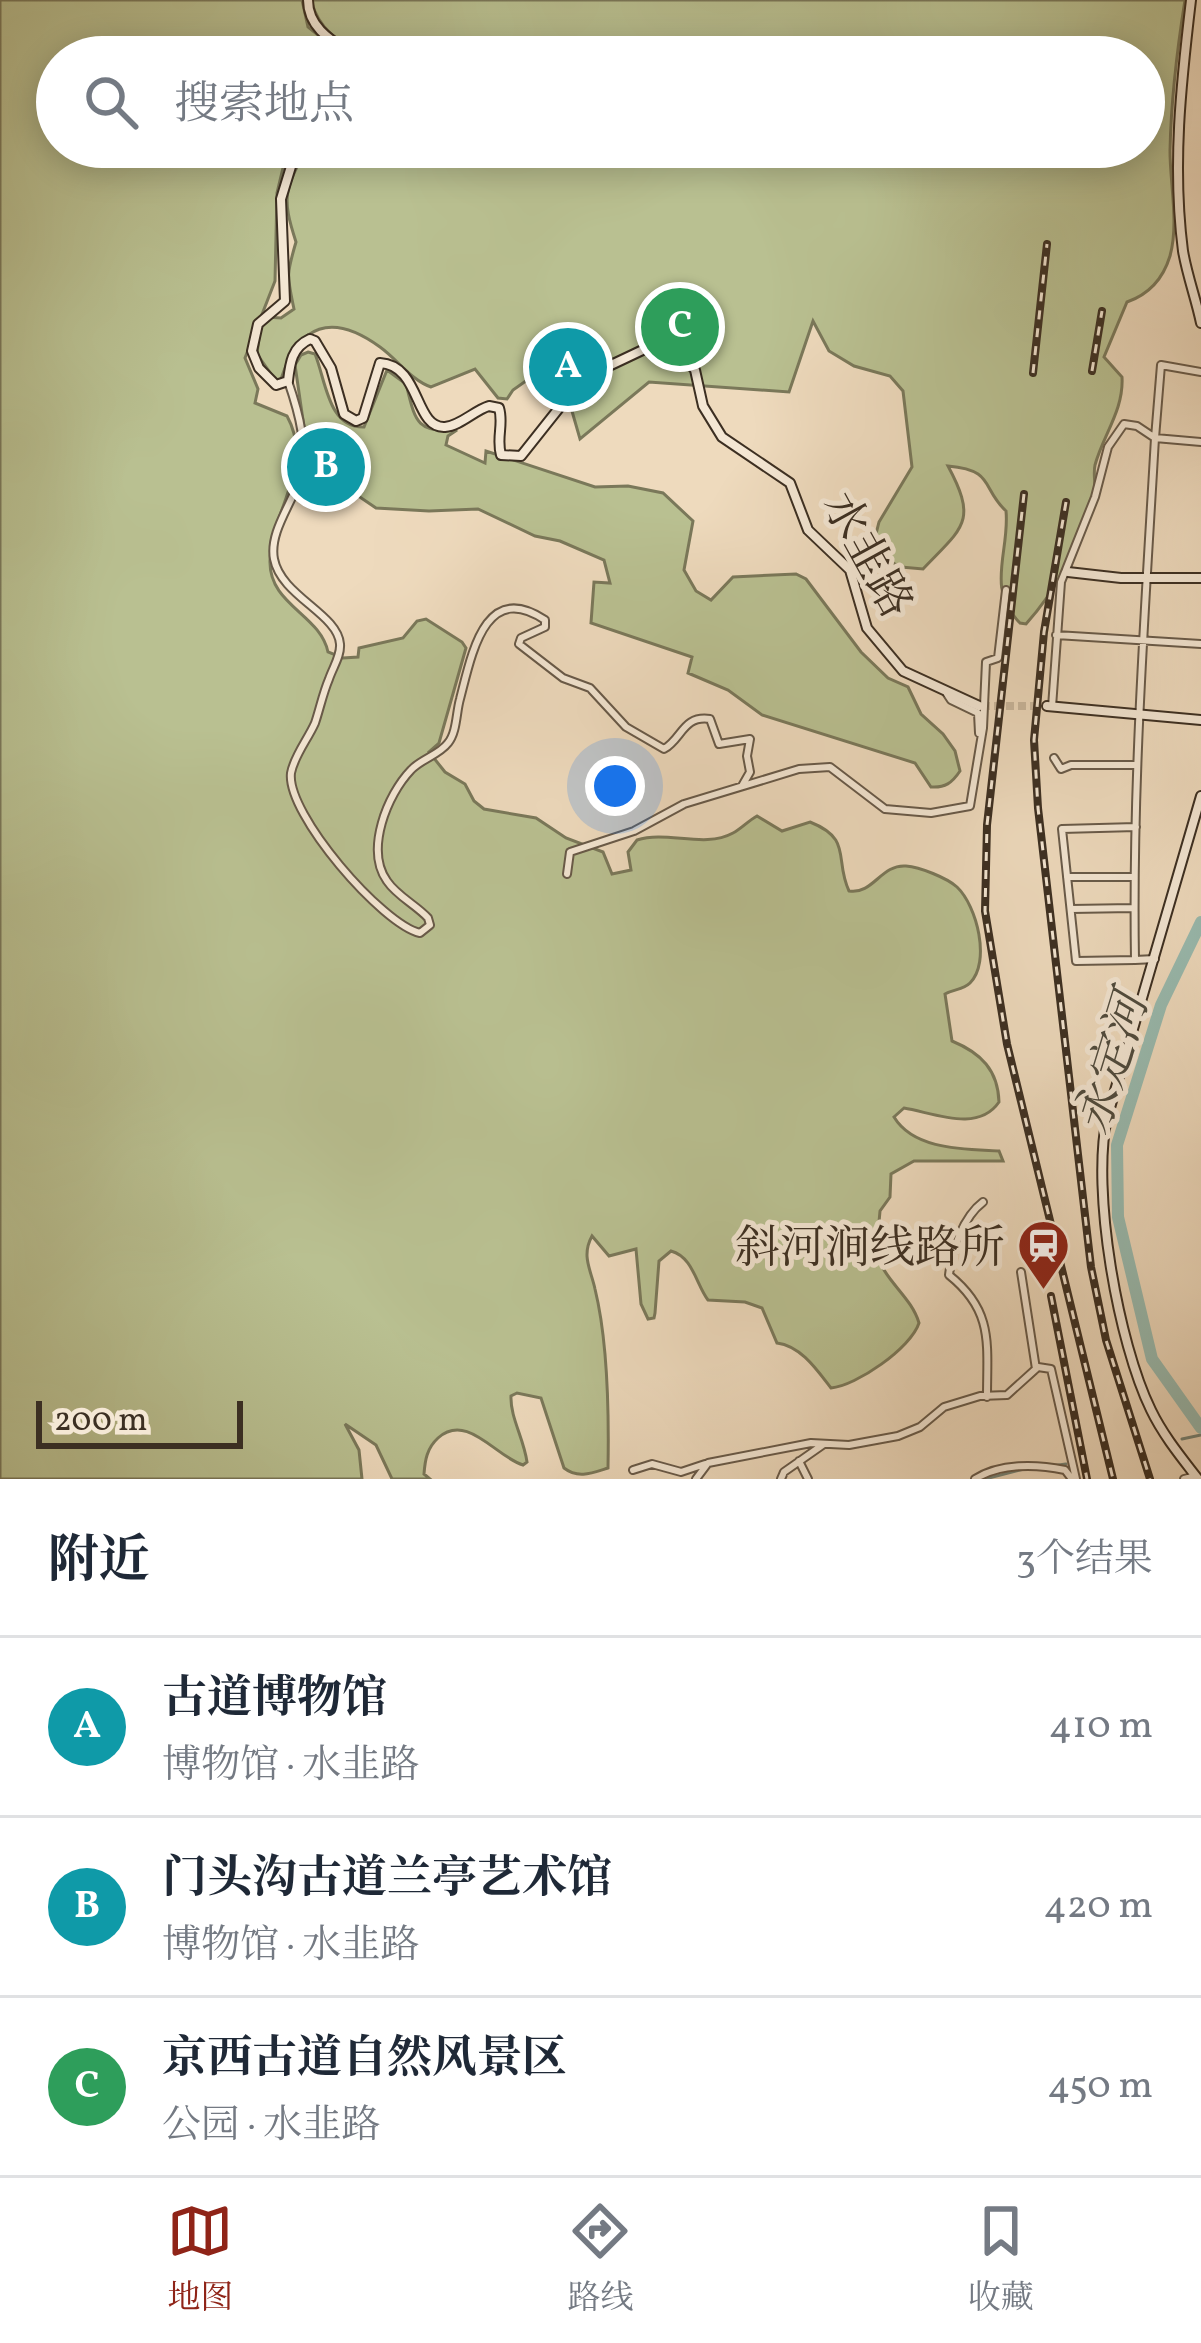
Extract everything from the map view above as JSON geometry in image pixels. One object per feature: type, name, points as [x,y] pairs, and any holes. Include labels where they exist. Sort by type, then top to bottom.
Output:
[{"type":"street","points":[[308,0],[314,23],[330,36]]},
{"type":"street","points":[[1191,0],[1178,107],[1178,176],[1184,258],[1201,323]]},
{"type":"street","points":[[291,168],[281,199],[285,301],[258,324],[251,351],[268,379],[276,385],[289,381],[304,448],[300,477],[273,549],[275,565],[291,590],[338,632],[341,650],[291,772],[293,787],[319,836],[374,903],[404,929],[420,933],[430,925],[385,879],[378,840],[407,773],[449,742],[481,637],[500,608],[532,611],[545,620],[545,627],[521,638],[519,644],[562,678],[590,688],[610,714],[652,744],[664,749],[673,744],[682,726],[702,717],[710,719],[719,744],[750,739],[751,772],[742,786]]},
{"type":"street","name":"水韭路","points":[[289,381],[298,348],[310,339],[315,341],[331,368],[344,414],[356,421],[362,418],[375,371],[380,363],[391,364],[406,377],[428,421],[436,425],[453,425],[489,406],[499,408],[501,455],[521,456],[592,374],[668,338],[695,370],[703,406],[722,437],[790,483],[808,530],[850,570],[867,628],[903,671],[979,706]]},
{"type":"street","points":[[1135,960],[1137,717],[1161,364],[1201,372]]},
{"type":"street","points":[[1201,442],[1155,438],[1124,424],[1108,447],[1069,572],[1061,582],[1049,707],[1201,720]]},
{"type":"street","points":[[1069,572],[1201,578]]},
{"type":"street","points":[[567,874],[570,852],[634,831],[684,804],[823,766],[839,772],[885,809],[931,813],[970,806],[986,662],[998,658],[1006,590]]},
{"type":"street","points":[[1056,635],[1201,644]]},
{"type":"street","points":[[945,691],[951,700],[978,713],[980,746]]},
{"type":"street","points":[[1054,758],[1061,769],[1137,765]]},
{"type":"street","points":[[1197,1478],[1162,1430],[1143,1390],[1112,1271],[1101,1154],[1107,1118],[1201,796]]},
{"type":"street","points":[[1136,827],[1062,829],[1076,961],[1155,959]]},
{"type":"street","points":[[1067,877],[1134,877]]},
{"type":"street","points":[[1070,909],[1134,908]]},
{"type":"street","points":[[983,1202],[966,1221],[949,1275],[968,1291],[985,1320],[987,1397]]},
{"type":"street","points":[[1021,1272],[1036,1369]]},
{"type":"street","points":[[633,1470],[645,1464],[681,1472],[708,1463],[898,1436],[920,1427],[944,1407],[1007,1395],[1036,1369],[1051,1369],[1074,1479]]},
{"type":"street","points":[[781,1479],[824,1444]]},
{"type":"street","points":[[800,1461],[808,1479]]},
{"type":"street","points":[[696,1479],[708,1463]]},
{"type":"street","points":[[975,1479],[989,1470],[1025,1467],[1065,1471],[1074,1479]]},
{"type":"street","points":[[1184,1479],[1197,1478]]},
{"type":"green space","points":[[0,0],[302,0],[308,27],[319,36],[36,36],[36,168],[283,168],[277,193],[275,281],[245,358],[258,389],[255,403],[287,416],[294,435],[294,471],[270,561],[278,588],[315,628],[328,652],[343,658],[358,657],[359,648],[403,638],[417,621],[426,619],[462,642],[466,648],[439,743],[429,752],[445,772],[465,784],[484,809],[536,818],[566,838],[603,852],[612,874],[631,870],[628,852],[637,840],[722,837],[757,816],[782,831],[810,822],[832,835],[849,891],[865,888],[890,870],[906,866],[957,887],[975,920],[980,962],[970,983],[945,994],[952,1041],[986,1064],[999,1102],[980,1117],[968,1119],[904,1108],[894,1117],[927,1142],[999,1151],[1003,1161],[914,1161],[891,1174],[890,1197],[879,1222],[886,1250],[877,1251],[919,1323],[894,1354],[842,1386],[831,1388],[801,1354],[777,1343],[762,1308],[708,1300],[689,1265],[671,1251],[659,1261],[655,1313],[648,1319],[641,1304],[636,1249],[609,1256],[592,1236],[587,1257],[605,1355],[608,1468],[580,1474],[564,1468],[541,1398],[517,1393],[511,1396],[511,1404],[527,1462],[523,1465],[471,1433],[449,1431],[431,1446],[424,1474],[430,1479],[392,1479],[376,1445],[345,1424],[359,1450],[362,1479],[0,1479]]},
{"type":"green space","points":[[311,0],[1185,0],[1170,151],[1173,244],[1164,272],[1154,285],[1127,302],[1104,357],[1122,377],[1122,389],[1095,465],[1095,489],[1076,545],[1038,610],[1026,624],[1010,610],[1001,583],[1006,511],[973,471],[948,466],[962,500],[962,523],[923,569],[901,567],[885,559],[876,534],[879,522],[912,467],[903,391],[890,376],[854,366],[829,351],[813,321],[789,392],[649,382],[580,439],[557,359],[507,399],[498,398],[475,369],[431,387],[363,336],[332,327],[308,335],[276,381],[257,354],[261,321],[281,318],[294,309],[289,276],[296,242],[288,193],[297,168],[1165,168],[1165,36],[334,36]]},
{"type":"green space","points":[[308,352],[315,354],[336,411],[352,425],[364,427],[387,370],[406,384],[419,422],[433,429],[457,430],[448,436],[446,445],[485,463],[486,451],[595,487],[628,486],[663,493],[693,521],[684,570],[696,591],[711,600],[733,577],[796,574],[806,579],[861,652],[888,678],[908,687],[921,714],[955,751],[960,771],[948,784],[931,787],[915,763],[762,715],[728,690],[688,673],[692,657],[591,623],[594,582],[610,583],[604,560],[535,536],[478,509],[376,508],[343,481],[349,443],[308,434],[304,427],[295,365]]},
{"type":"waterway","name":"永定河","points":[[1201,922],[1161,1005],[1117,1145],[1118,1217],[1152,1359],[1201,1428]]},
{"type":"waterway","points":[[1182,1439],[1201,1435]]},
{"type":"waterway","points":[[1051,1466],[1066,1464]]},
{"type":"waterway","points":[[985,1479],[1024,1469]]},
{"type":"tunnel","points":[[982,706],[1047,706]]},
{"type":"railway","points":[[1033,373],[1047,244]]},
{"type":"railway","points":[[1092,371],[1102,311]]},
{"type":"railway","points":[[1024,494],[987,825],[985,911],[1007,1044],[1113,1479]]},
{"type":"railway","points":[[1066,502],[1044,632],[1034,740],[1038,808],[1091,1267],[1106,1340],[1150,1479]]},
{"type":"railway","points":[[1051,1296],[1087,1479]]},
{"type":"place","name":"京西古道自然风景区","points":[[680,327]]},
{"type":"place","name":"古道博物馆","points":[[568,367]]},
{"type":"place","name":"门头沟古道兰亭艺术馆","points":[[326,467]]},
{"type":"place","name":"斜河涧线路所","points":[[1044,1292]]}]
